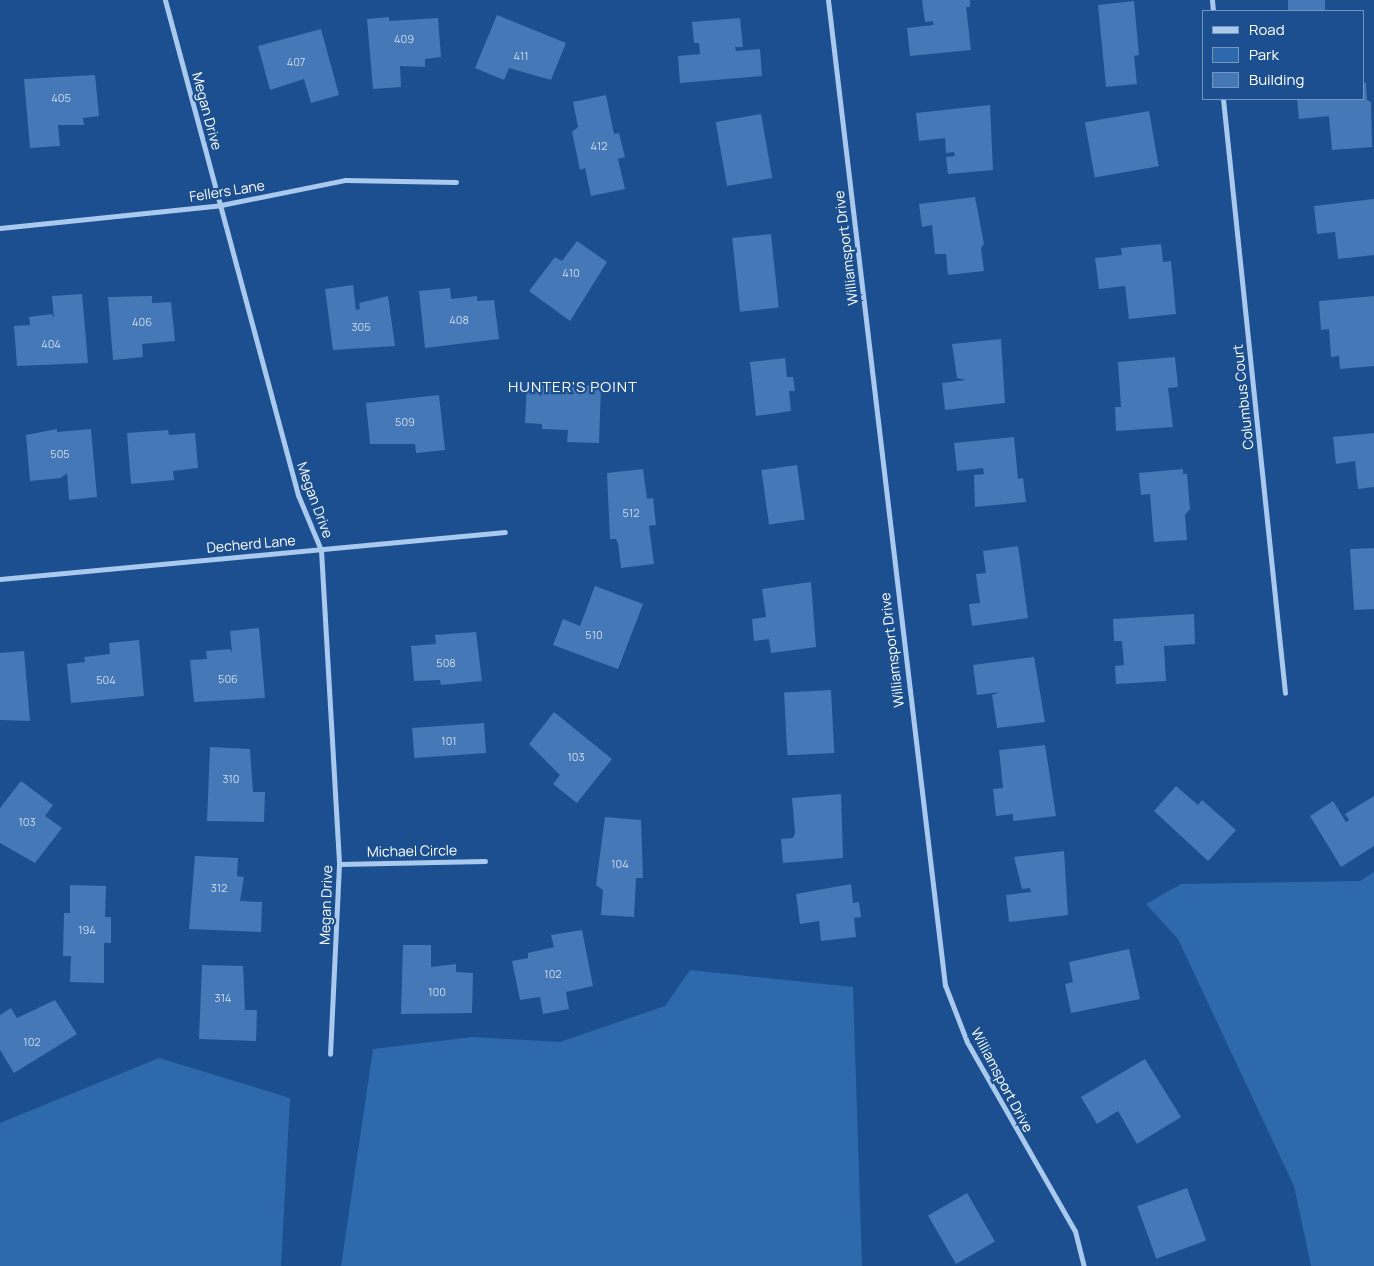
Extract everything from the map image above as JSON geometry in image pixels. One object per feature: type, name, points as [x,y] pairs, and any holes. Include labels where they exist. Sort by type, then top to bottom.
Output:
[{"type":"street","name":"Megan Drive","points":[[165,0],[298,495],[321,550],[339,864],[330,1054]]},
{"type":"street","name":"Williamsport Drive","points":[[828,0],[945,985],[967,1042],[1075,1231],[1084,1266]]},
{"type":"street","name":"Columbus Court","points":[[1223,100],[1285,693]]},
{"type":"street","name":"Fellers Lane","points":[[0,228],[221,205],[345,180],[456,182]]},
{"type":"street","name":"Decherd Lane","points":[[0,579],[505,532]]},
{"type":"street","name":"Michael Circle","points":[[339,864],[485,861]]},
{"type":"green space","points":[[1374,872],[1374,1266],[1311,1266],[1294,1186],[1178,939],[1146,904],[1181,884],[1360,881]]},
{"type":"green space","points":[[690,970],[853,987],[862,1266],[341,1266],[373,1049],[472,1037],[560,1042],[665,1006]]},
{"type":"green space","points":[[159,1058],[290,1098],[281,1266],[0,1266],[0,1123]]},
{"type":"building","points":[[922,0],[970,0],[970,7],[966,7],[971,50],[910,56],[907,28],[933,25],[933,21],[925,22]]},
{"type":"building","points":[[1288,0],[1325,0],[1325,10],[1288,10]]},
{"type":"building","points":[[1134,1],[1139,55],[1134,56],[1137,84],[1106,87],[1098,5]]},
{"type":"building","points":[[497,15],[566,43],[551,80],[509,68],[504,80],[475,68]]},
{"type":"building","points":[[389,17],[389,21],[438,18],[441,57],[425,59],[425,67],[400,66],[401,87],[373,89],[367,19]]},
{"type":"building","points":[[740,18],[743,47],[735,47],[736,51],[760,49],[762,76],[680,83],[678,56],[700,54],[699,43],[694,43],[692,22]]},
{"type":"building","points":[[321,29],[339,95],[311,103],[304,79],[270,90],[258,46]]},
{"type":"building","points":[[95,75],[99,116],[83,118],[84,125],[58,125],[60,146],[30,148],[24,79]]},
{"type":"building","points":[[1364,83],[1366,83],[1367,100],[1371,102],[1372,147],[1332,150],[1329,116],[1299,119],[1297,100],[1364,100]]},
{"type":"building","points":[[606,95],[614,134],[619,133],[625,157],[618,159],[625,189],[591,196],[585,168],[580,170],[572,132],[578,127],[573,102]]},
{"type":"building","points":[[990,105],[993,170],[948,174],[946,157],[955,156],[954,152],[946,153],[945,138],[919,141],[916,113]]},
{"type":"building","points":[[1149,111],[1159,166],[1095,177],[1085,122]]},
{"type":"building","points":[[761,114],[772,178],[727,186],[716,122]]},
{"type":"building","points":[[975,197],[984,244],[981,248],[984,271],[948,275],[946,254],[935,254],[932,225],[922,227],[919,204]]},
{"type":"building","points":[[1374,199],[1374,255],[1338,259],[1335,232],[1317,234],[1314,206]]},
{"type":"building","points":[[771,234],[779,308],[740,312],[732,238]]},
{"type":"building","points":[[577,241],[607,262],[570,321],[529,291],[555,257],[562,261]]},
{"type":"building","points":[[1161,244],[1163,262],[1171,261],[1176,314],[1129,319],[1125,286],[1099,289],[1095,258],[1122,255],[1121,248]]},
{"type":"building","points":[[353,285],[356,310],[360,309],[359,303],[388,296],[395,346],[333,350],[325,289]]},
{"type":"building","points":[[450,288],[451,299],[477,296],[477,301],[494,300],[499,339],[425,348],[419,291]]},
{"type":"building","points":[[82,294],[88,363],[17,366],[14,326],[30,325],[29,317],[52,314],[54,318],[52,296]]},
{"type":"building","points":[[152,296],[152,303],[171,302],[175,341],[142,344],[143,357],[113,360],[108,297]]},
{"type":"building","points":[[1374,296],[1374,366],[1340,369],[1339,356],[1331,357],[1329,329],[1321,330],[1319,301]]},
{"type":"building","points":[[1001,339],[1005,403],[945,410],[942,383],[966,380],[957,378],[952,344]]},
{"type":"building","points":[[1175,357],[1178,387],[1168,388],[1173,427],[1116,431],[1115,407],[1121,407],[1118,362]]},
{"type":"building","points":[[785,358],[787,377],[793,377],[795,391],[789,391],[791,411],[756,416],[750,362]]},
{"type":"building","points":[[527,383],[601,386],[599,443],[567,442],[568,430],[542,429],[542,424],[525,423]]},
{"type":"building","points":[[439,395],[445,450],[416,453],[415,444],[370,444],[366,403]]},
{"type":"building","points":[[57,429],[57,432],[91,429],[97,497],[69,500],[67,473],[61,478],[30,481],[26,435]]},
{"type":"building","points":[[168,430],[169,435],[195,433],[198,468],[173,471],[174,480],[131,484],[127,433]]},
{"type":"building","points":[[1374,433],[1374,487],[1358,489],[1355,461],[1336,464],[1333,437]]},
{"type":"building","points":[[1014,437],[1018,479],[1023,478],[1026,502],[975,507],[974,475],[984,474],[983,468],[957,471],[954,443]]},
{"type":"building","points":[[797,465],[805,519],[769,524],[761,470]]},
{"type":"building","points":[[643,469],[647,499],[653,498],[656,525],[649,526],[654,564],[621,568],[618,543],[616,539],[610,539],[607,473]]},
{"type":"building","points":[[1183,469],[1183,474],[1187,474],[1190,509],[1185,515],[1187,540],[1154,542],[1150,494],[1141,495],[1139,473]]},
{"type":"building","points":[[1018,546],[1028,618],[972,626],[969,604],[980,603],[976,574],[986,573],[983,551]]},
{"type":"building","points":[[1374,548],[1374,609],[1354,610],[1350,549]]},
{"type":"building","points":[[811,582],[816,647],[771,653],[769,639],[754,641],[752,619],[766,617],[762,589]]},
{"type":"building","points":[[595,586],[643,604],[618,669],[553,645],[563,619],[580,626]]},
{"type":"building","points":[[1194,614],[1195,644],[1164,646],[1166,681],[1116,684],[1115,666],[1124,665],[1122,641],[1114,641],[1113,619]]},
{"type":"building","points":[[259,628],[265,698],[194,702],[190,660],[207,659],[206,651],[230,649],[232,653],[230,631]]},
{"type":"building","points":[[476,632],[482,681],[441,685],[440,680],[414,681],[411,646],[436,644],[435,635]]},
{"type":"building","points":[[139,640],[144,696],[71,703],[67,664],[85,662],[84,657],[110,654],[109,643]]},
{"type":"building","points":[[24,651],[30,721],[0,720],[0,653]]},
{"type":"building","points":[[1034,657],[1045,722],[997,728],[992,695],[1000,692],[977,695],[973,665]]},
{"type":"building","points":[[831,690],[834,753],[787,755],[784,692]]},
{"type":"building","points":[[554,712],[612,759],[577,803],[553,784],[560,775],[529,744]]},
{"type":"building","points":[[484,723],[486,753],[414,758],[412,728]]},
{"type":"building","points":[[1045,745],[1056,816],[1013,821],[1013,814],[996,816],[993,789],[1003,788],[999,750]]},
{"type":"building","points":[[210,747],[250,749],[253,792],[265,792],[264,822],[207,821]]},
{"type":"building","points":[[21,781],[53,805],[45,816],[62,828],[35,863],[0,843],[0,808]]},
{"type":"building","points":[[1176,786],[1198,805],[1202,800],[1236,830],[1208,861],[1154,811]]},
{"type":"building","points":[[841,794],[843,858],[783,863],[781,839],[793,838],[795,833],[792,798]]},
{"type":"building","points":[[1374,796],[1374,846],[1341,867],[1310,816],[1333,801],[1346,822],[1349,820],[1345,814]]},
{"type":"building","points":[[605,817],[641,820],[643,878],[636,878],[634,917],[601,915],[603,890],[596,885]]},
{"type":"building","points":[[1064,851],[1068,915],[1009,922],[1006,895],[1031,892],[1030,888],[1022,889],[1014,857]]},
{"type":"building","points":[[195,856],[238,858],[237,876],[244,877],[240,901],[262,902],[261,932],[189,929]]},
{"type":"building","points":[[851,884],[853,903],[859,902],[861,917],[854,918],[856,937],[821,941],[819,921],[800,924],[796,894]]},
{"type":"building","points":[[70,885],[106,886],[105,917],[111,917],[111,943],[104,943],[104,983],[70,982],[71,956],[63,956],[64,913],[70,913]]},
{"type":"building","points":[[582,930],[593,986],[566,992],[569,1009],[543,1014],[540,997],[520,1000],[512,961],[528,958],[528,953],[554,947],[551,935]]},
{"type":"building","points":[[403,945],[431,945],[431,967],[456,964],[456,972],[473,973],[472,1013],[401,1014]]},
{"type":"building","points":[[1129,949],[1140,999],[1071,1013],[1065,984],[1073,982],[1069,962]]},
{"type":"building","points":[[202,965],[243,966],[245,1010],[257,1010],[256,1041],[199,1039]]},
{"type":"building","points":[[55,1000],[77,1034],[14,1073],[0,1050],[0,1015],[11,1008],[17,1018]]},
{"type":"building","points":[[1145,1059],[1181,1117],[1137,1144],[1118,1111],[1097,1124],[1081,1097]]},
{"type":"building","points":[[1187,1188],[1206,1241],[1156,1259],[1137,1206]]},
{"type":"building","points":[[967,1193],[995,1241],[956,1264],[928,1216]]},
{"type":"district","name":"HUNTER'S POINT","points":[[573,387]]}]
